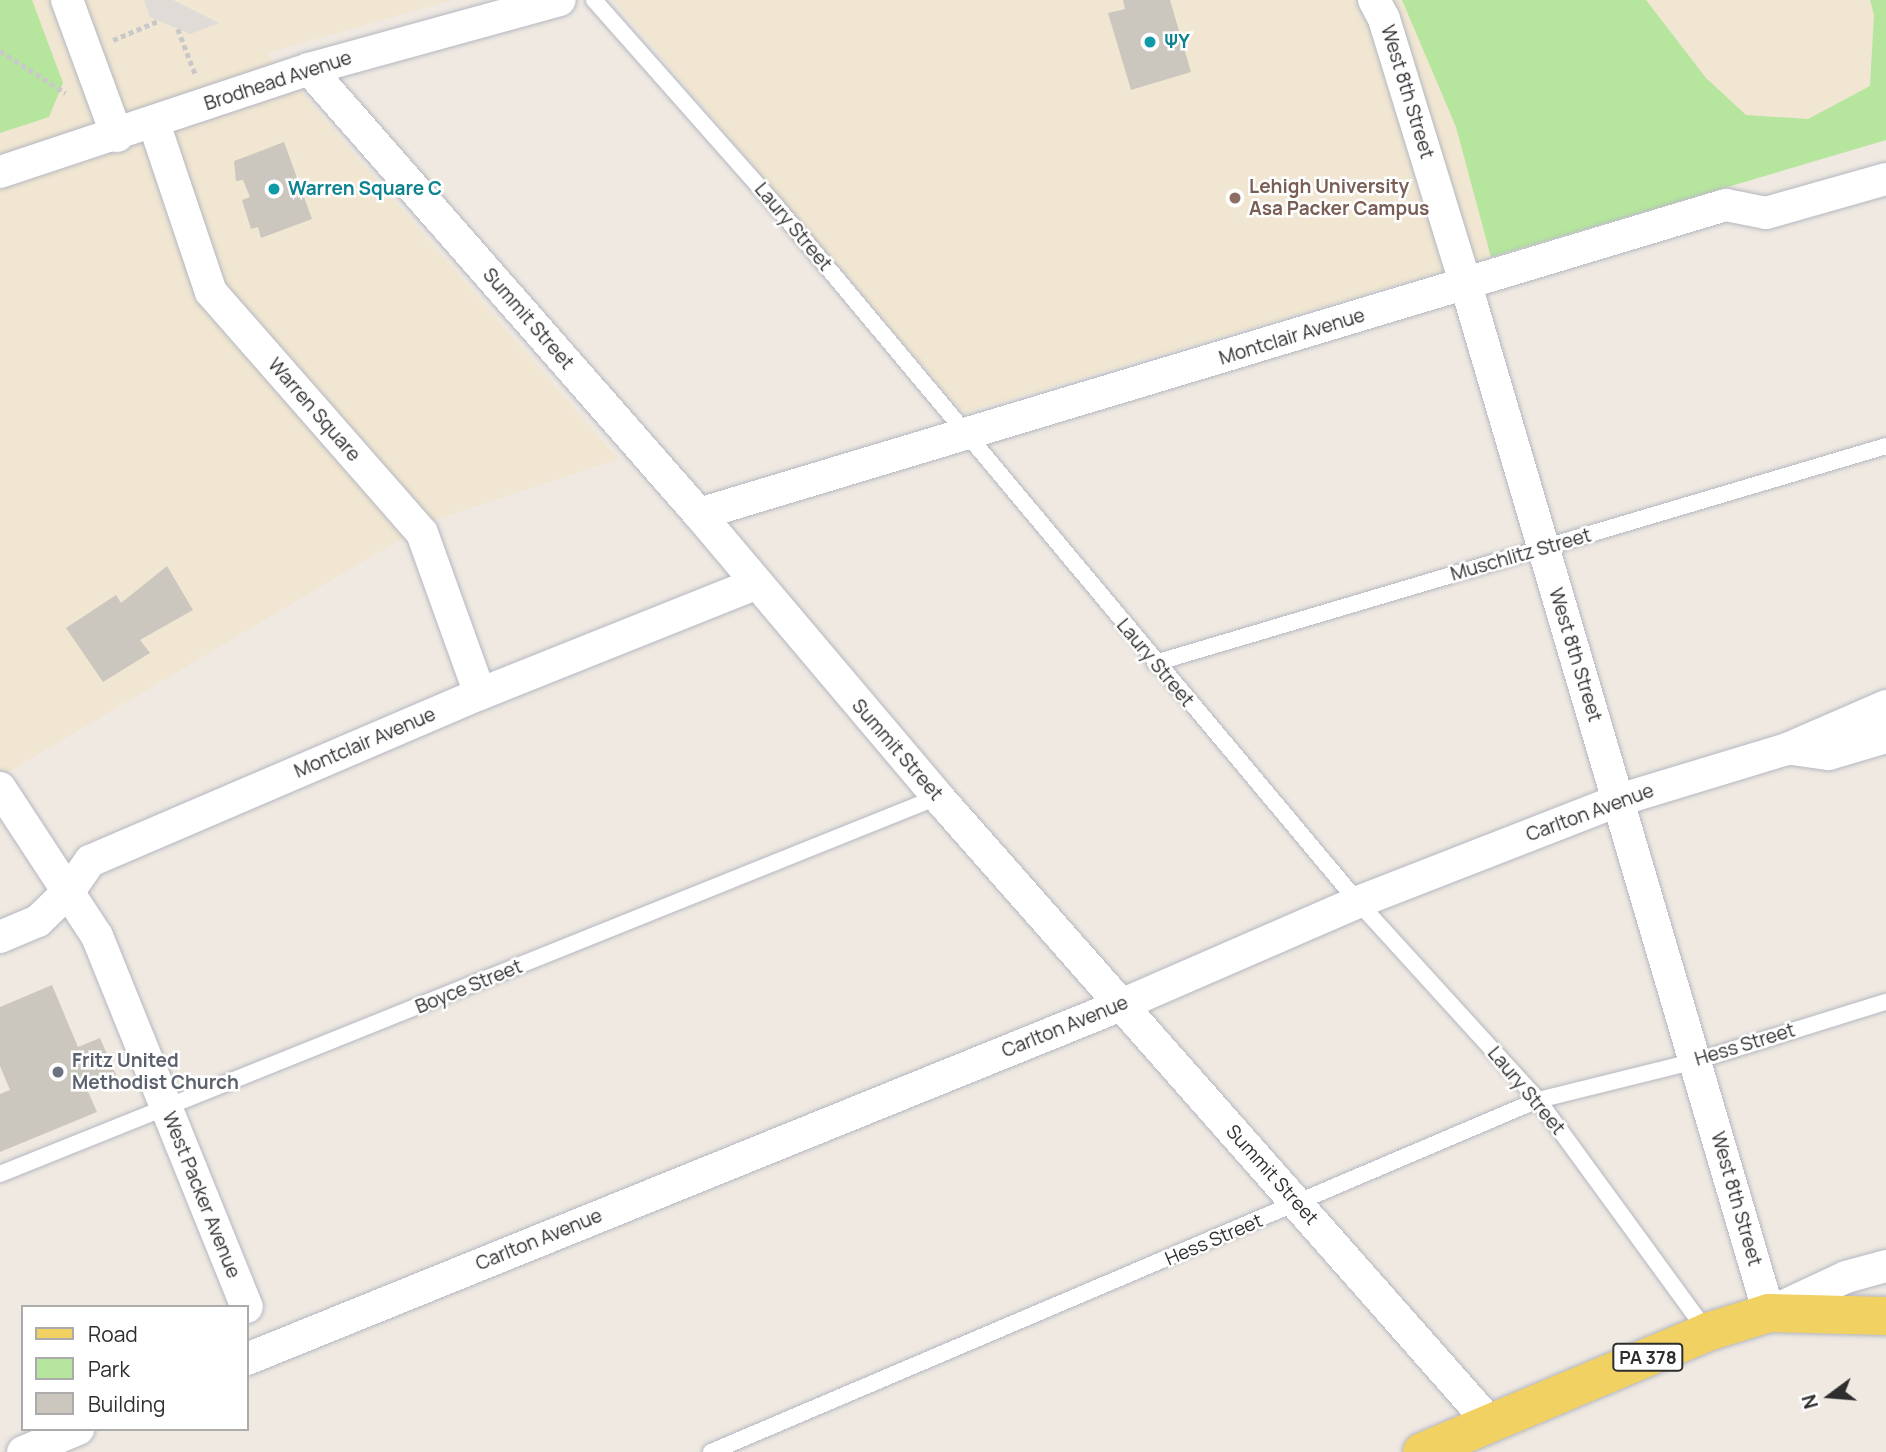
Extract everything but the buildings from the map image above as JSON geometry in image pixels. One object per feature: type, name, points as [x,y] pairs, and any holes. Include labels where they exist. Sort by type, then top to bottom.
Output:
[{"type":"main road","name":"PA 378","points":[[1422,1452],[1707,1332],[1769,1313],[1886,1316]]},
{"type":"street","points":[[67,0],[117,136]]},
{"type":"street","name":"Brodhead Avenue","points":[[0,172],[117,136],[309,69],[560,0]]},
{"type":"street","name":"West 8th Street","points":[[1374,0],[1384,19],[1466,285],[1769,1313]]},
{"type":"street","name":"Summit Street","points":[[309,69],[699,514],[755,584],[938,797],[1491,1424]]},
{"type":"street","name":"Warren Square","points":[[154,123],[211,292],[422,533],[480,694]]},
{"type":"street","name":"Montclair Avenue","points":[[699,514],[1726,205],[1766,213],[1886,179]]},
{"type":"street","name":"Montclair Avenue","points":[[0,937],[38,921],[69,891],[90,861],[480,694],[755,584]]},
{"type":"street","name":"Carlton Avenue","points":[[256,1355],[1121,1005],[1358,902],[1619,800],[1787,749],[1886,706]]},
{"type":"street","points":[[1787,749],[1829,754],[1886,737]]},
{"type":"street","name":"West Packer Avenue","points":[[0,788],[97,936],[246,1305]]},
{"type":"street","points":[[1769,1313],[1846,1277],[1886,1266]]},
{"type":"street","name":"West Packer Avenue","points":[[248,1312],[256,1355]]},
{"type":"street","points":[[23,1452],[73,1431]]},
{"type":"lane","name":"Laury Street","points":[[594,0],[776,206],[964,436],[1358,902],[1538,1100],[1707,1332]]},
{"type":"lane","name":"Muschlitz Street","points":[[1155,663],[1886,446]]},
{"type":"lane","name":"Boyce Street","points":[[0,1174],[938,797]]},
{"type":"lane","name":"Hess Street","points":[[711,1452],[1298,1205],[1538,1100],[1696,1061],[1886,1002]]},
{"type":"path","points":[[111,41],[158,21]]},
{"type":"path","points":[[178,29],[187,52]]},
{"type":"path","points":[[0,51],[76,102]]},
{"type":"shaded area","points":[[0,0],[452,0],[267,53],[618,459],[431,521],[0,777]]},
{"type":"shaded area","points":[[144,0],[173,0],[219,23],[190,34],[150,17]]},
{"type":"shaded area","name":"Lehigh University Asa Packer Campus","points":[[613,0],[1886,0],[1886,140],[963,413]]},
{"type":"green space","points":[[0,0],[32,0],[63,83],[49,117],[0,133]]},
{"type":"green space","points":[[1402,0],[1646,0],[1706,78],[1746,115],[1808,119],[1870,86],[1874,15],[1870,0],[1886,0],[1886,140],[1491,257],[1456,127]]},
{"type":"place","name":"ΨΥ","points":[[1150,42]]},
{"type":"place","name":"Warren Square C","points":[[274,189]]},
{"type":"place","name":"Lehigh University Asa Packer Campus","points":[[1235,198]]},
{"type":"place","name":"Fritz United Methodist Church","points":[[58,1072]]}]
